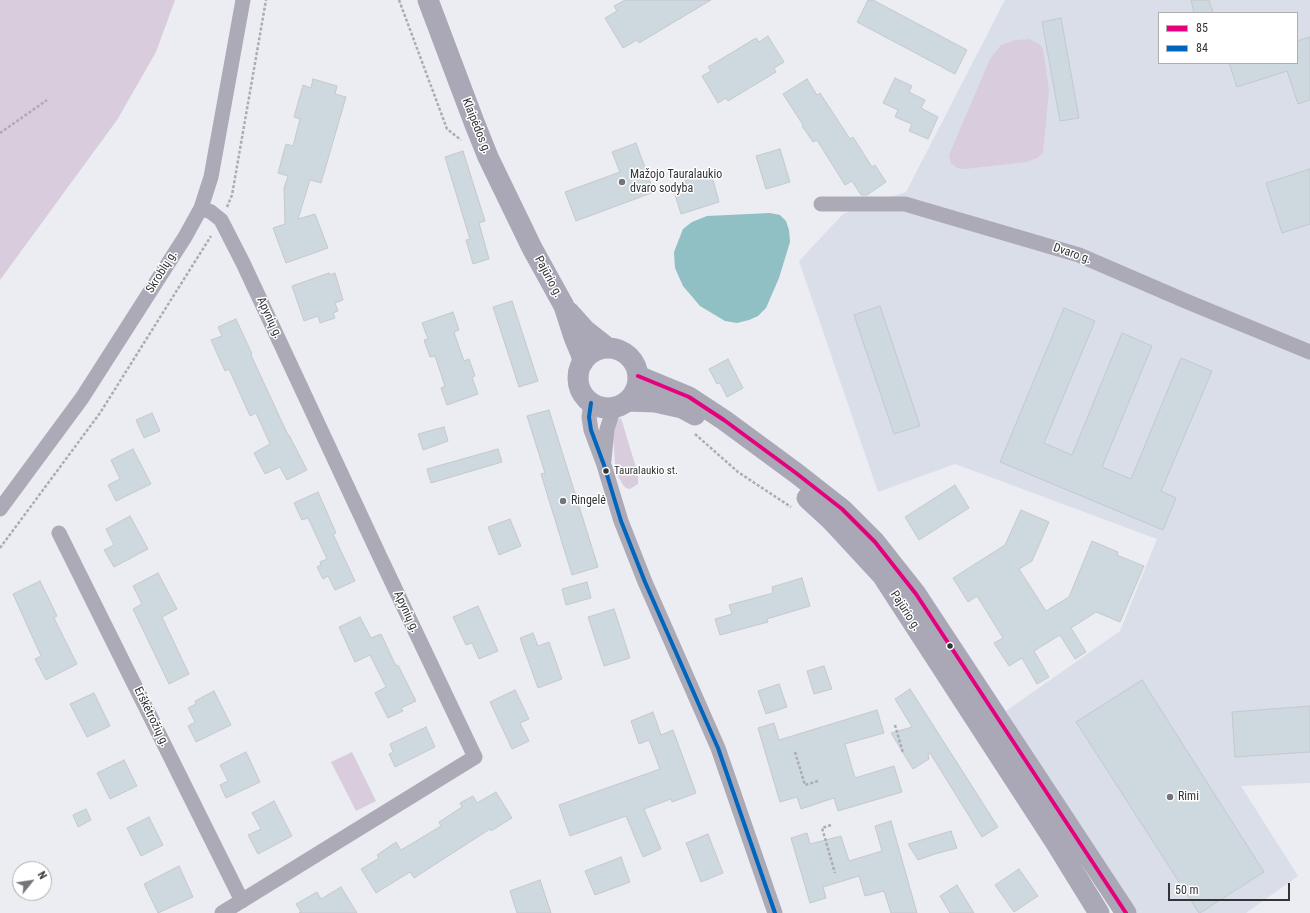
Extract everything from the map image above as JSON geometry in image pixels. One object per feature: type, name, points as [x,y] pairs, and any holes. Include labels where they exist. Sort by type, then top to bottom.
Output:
[{"type":"main road","name":"Klaipėdos g.","points":[[428,0],[482,143],[532,248]]},
{"type":"main road","name":"Pajūrio g.","points":[[532,248],[564,306],[574,337],[582,354],[583,362]]},
{"type":"main road","name":"Pajūrio g.","points":[[564,306],[585,330],[608,348],[624,353],[631,359],[636,367],[638,376],[689,397],[724,420],[842,509],[875,542],[916,594],[1126,913]]},
{"type":"main road","points":[[591,403],[584,396],[580,388],[578,379],[579,370],[583,362],[590,354],[598,350],[608,348]]},
{"type":"main road","points":[[621,404],[635,389],[638,376]]},
{"type":"main road","name":"Pajūrio g.","points":[[591,403],[606,408],[621,404],[655,402],[682,408],[699,417],[776,472],[832,521],[882,575],[1054,840],[1099,913]]},
{"type":"street","name":"Skroblų g.","points":[[0,508],[82,398],[185,236],[201,208],[211,177],[243,0]]},
{"type":"street","name":"Dvaro g.","points":[[821,204],[904,204],[1079,255],[1310,352]]},
{"type":"street","name":"Apynių g.","points":[[201,208],[211,212],[221,220],[243,263],[475,757],[222,913]]},
{"type":"street","points":[[591,403],[589,417],[590,430],[604,465],[620,521],[644,582],[718,748],[775,913]]},
{"type":"street","points":[[604,465],[607,429],[621,404]]},
{"type":"street","name":"Erškėtrožių g.","points":[[59,533],[242,901]]},
{"type":"path","points":[[0,133],[47,100]]},
{"type":"path","points":[[690,430],[738,472],[793,508]]},
{"type":"path","points":[[894,725],[903,753]]},
{"type":"path","points":[[795,752],[805,785],[818,781]]},
{"type":"path","points":[[831,825],[822,828],[832,867],[835,873]]},
{"type":"shaded area","points":[[0,0],[175,0],[156,52],[117,120],[0,280]]},
{"type":"shaded area","points":[[1005,0],[1310,0],[1310,783],[1241,786],[1298,876],[1246,913],[1136,913],[1006,711],[1120,631],[1157,539],[955,464],[878,492],[799,261],[843,214],[906,192]]},
{"type":"shaded area","points":[[1029,39],[1039,44],[1043,49],[1049,90],[1043,153],[1037,158],[1027,162],[965,169],[957,168],[951,163],[949,155],[990,59],[1001,45],[1016,40]]},
{"type":"shaded area","points":[[620,418],[638,474],[638,484],[630,489],[623,485],[618,476],[615,464],[613,435],[616,422]]},
{"type":"shaded area","points":[[352,752],[376,801],[356,811],[331,762]]},
{"type":"water","points":[[770,213],[780,215],[786,221],[789,230],[790,242],[779,278],[766,308],[758,316],[737,323],[725,321],[700,306],[683,286],[675,268],[674,252],[683,229],[692,222],[707,216]]},
{"type":"building","points":[[625,0],[711,0],[639,43],[637,40],[623,48],[605,18],[617,11],[614,6]]},
{"type":"building","points":[[868,0],[873,0],[967,50],[955,74],[857,22]]},
{"type":"building","points":[[1191,0],[1209,0],[1213,12],[1194,12]]},
{"type":"building","points":[[1061,18],[1079,118],[1060,121],[1042,22]]},
{"type":"building","points":[[768,36],[784,62],[774,68],[776,72],[728,101],[726,98],[718,103],[702,76],[711,71],[708,67],[756,38],[759,42]]},
{"type":"building","points":[[1310,37],[1310,100],[1298,104],[1287,71],[1237,87],[1229,64],[1298,64],[1298,41]]},
{"type":"building","points":[[895,78],[912,86],[909,92],[925,100],[921,108],[938,117],[928,139],[909,131],[912,124],[895,117],[898,110],[883,103]]},
{"type":"building","points":[[313,79],[337,86],[335,94],[346,97],[321,183],[310,180],[298,219],[315,214],[328,248],[286,263],[273,228],[285,224],[284,188],[288,176],[278,173],[286,144],[293,146],[300,119],[294,117],[303,85],[311,88]]},
{"type":"building","points":[[807,79],[817,95],[820,93],[850,139],[853,137],[872,167],[875,165],[886,182],[867,195],[861,195],[852,181],[845,185],[817,140],[813,142],[802,126],[803,125],[783,94]]},
{"type":"building","name":"Mažojo Tauralaukio dvaro sodyba","points":[[636,143],[654,192],[576,221],[565,192],[620,172],[612,152]]},
{"type":"building","points":[[780,149],[790,182],[766,189],[756,156]]},
{"type":"building","points":[[463,151],[485,221],[479,223],[489,259],[473,264],[466,240],[470,239],[445,157]]},
{"type":"building","points":[[710,169],[719,202],[681,214],[673,188],[686,184],[683,176]]},
{"type":"building","points":[[1310,169],[1310,224],[1282,233],[1266,183]]},
{"type":"building","points":[[329,273],[330,275],[335,273],[343,300],[335,303],[338,311],[333,313],[335,318],[320,323],[318,316],[304,321],[292,286]]},
{"type":"building","points":[[512,301],[538,381],[519,387],[493,307]]},
{"type":"building","points":[[880,306],[920,426],[894,434],[854,315]]},
{"type":"building","points":[[1064,308],[1095,321],[1044,443],[1072,455],[1122,333],[1152,346],[1102,467],[1131,479],[1181,358],[1212,371],[1161,491],[1176,498],[1163,530],[1000,462]]},
{"type":"building","points":[[453,312],[459,330],[454,332],[464,361],[469,359],[475,376],[472,377],[478,394],[447,405],[441,388],[445,386],[435,356],[430,357],[424,340],[428,339],[422,323]]},
{"type":"building","points":[[236,319],[288,435],[307,470],[287,480],[280,467],[265,474],[254,453],[270,444],[256,413],[250,416],[229,369],[225,371],[211,340],[222,336],[218,327]]},
{"type":"building","points":[[728,359],[743,388],[727,397],[720,383],[717,384],[709,369]]},
{"type":"building","name":"Ringelė","points":[[549,410],[598,567],[572,575],[541,474],[545,473],[527,416]]},
{"type":"building","points":[[152,413],[160,431],[144,438],[136,420]]},
{"type":"building","points":[[444,427],[448,441],[423,450],[418,434]]},
{"type":"building","points":[[133,449],[151,484],[116,501],[108,485],[120,479],[111,460]]},
{"type":"building","points":[[498,449],[502,462],[431,483],[427,469]]},
{"type":"building","points":[[955,485],[969,508],[919,540],[905,517]]},
{"type":"building","points":[[318,492],[336,533],[333,534],[355,581],[335,590],[328,576],[323,579],[317,567],[321,565],[320,562],[327,559],[308,518],[302,520],[294,503]]},
{"type":"building","points":[[1021,510],[1049,522],[1032,561],[1019,569],[1046,611],[1069,597],[1092,541],[1118,552],[1117,555],[1144,566],[1120,622],[1096,612],[1071,628],[1086,652],[1075,659],[1060,635],[1034,651],[1049,677],[1037,684],[1022,658],[1009,666],[994,643],[1003,638],[977,596],[968,602],[953,578],[1005,545]]},
{"type":"building","points":[[130,516],[148,549],[114,567],[104,550],[114,545],[106,529]]},
{"type":"building","points":[[510,519],[521,546],[499,555],[488,527]]},
{"type":"building","points":[[158,573],[177,609],[162,617],[189,674],[169,684],[133,609],[142,604],[133,586]]},
{"type":"building","points":[[802,578],[810,606],[767,619],[768,622],[720,635],[715,619],[732,614],[729,605],[773,593],[772,587]]},
{"type":"building","points":[[40,581],[57,616],[54,618],[77,664],[46,680],[35,659],[41,656],[13,594]]},
{"type":"building","points":[[587,582],[591,598],[566,605],[562,589]]},
{"type":"building","points":[[478,606],[498,651],[479,659],[472,643],[466,645],[453,617]]},
{"type":"building","points":[[614,609],[630,658],[604,666],[588,617]]},
{"type":"building","points":[[360,617],[371,638],[381,634],[396,666],[398,665],[416,701],[401,708],[403,711],[388,718],[375,693],[386,687],[370,655],[355,662],[339,627]]},
{"type":"building","points":[[533,633],[538,646],[549,642],[562,679],[538,688],[520,638]]},
{"type":"building","points":[[824,666],[832,689],[814,694],[807,671]]},
{"type":"building","name":"Rimi","points":[[1142,680],[1264,872],[1200,913],[1076,722]]},
{"type":"building","points":[[779,684],[787,707],[766,714],[758,691]]},
{"type":"building","points":[[910,689],[998,827],[982,837],[930,753],[928,754],[929,759],[913,769],[891,733],[912,727],[895,699]]},
{"type":"building","points":[[515,690],[529,719],[520,723],[529,741],[512,749],[490,702]]},
{"type":"building","points":[[214,691],[231,725],[196,742],[188,726],[195,722],[188,708],[196,704],[195,701]]},
{"type":"building","points":[[94,693],[110,726],[87,737],[70,704]]},
{"type":"building","points":[[1310,706],[1310,752],[1235,757],[1232,712]]},
{"type":"building","points":[[877,710],[884,733],[845,744],[855,778],[894,766],[902,792],[838,811],[834,798],[801,809],[797,797],[780,802],[758,728],[774,723],[779,740]]},
{"type":"building","points":[[653,712],[661,735],[673,730],[696,793],[672,802],[671,799],[644,809],[661,849],[643,857],[626,816],[570,836],[559,805],[660,769],[649,740],[639,744],[631,721]]},
{"type":"building","points":[[426,727],[435,747],[395,767],[389,754],[393,752],[390,744]]},
{"type":"building","points":[[246,752],[260,782],[226,798],[220,785],[228,781],[220,765]]},
{"type":"building","points":[[124,760],[137,786],[110,799],[97,773]]},
{"type":"building","points":[[496,792],[512,818],[491,831],[490,829],[414,878],[410,872],[376,893],[361,869],[379,858],[377,855],[396,842],[401,850],[441,826],[439,822],[462,807],[460,803],[473,796],[477,803]]},
{"type":"building","points":[[274,801],[292,836],[258,854],[248,835],[261,829],[252,813]]},
{"type":"building","points":[[86,809],[91,820],[78,827],[73,815]]},
{"type":"building","points":[[149,817],[163,845],[141,856],[127,828]]},
{"type":"building","points":[[891,821],[917,913],[891,913],[884,891],[865,896],[859,876],[823,887],[826,898],[810,903],[791,838],[807,833],[810,844],[841,836],[849,861],[882,851],[875,826]]},
{"type":"building","points":[[951,831],[957,848],[918,860],[908,844]]},
{"type":"building","points":[[708,834],[723,873],[701,882],[686,843]]},
{"type":"building","points":[[621,857],[630,882],[595,895],[585,871]]},
{"type":"building","points":[[179,866],[193,897],[158,913],[144,884]]},
{"type":"building","points":[[1019,869],[1038,896],[1014,912],[995,885]]},
{"type":"building","points":[[540,880],[551,913],[517,913],[510,891]]},
{"type":"building","points":[[957,885],[974,913],[950,913],[940,896]]},
{"type":"building","points":[[341,887],[357,913],[299,913],[301,912],[296,904],[317,892],[321,899]]},
{"type":"transit line","name":"85","points":[[638,376],[689,397],[724,420],[842,509],[875,542],[916,594],[1126,913]]},
{"type":"transit line","name":"84","points":[[591,403],[589,417],[591,430],[604,465],[621,521],[645,582],[718,748],[775,913]]},
{"type":"place","name":"Mažojo Tauralaukio dvaro sodyba","points":[[622,182]]},
{"type":"place","name":"Tauralaukio st.","points":[[606,471]]},
{"type":"place","name":"Ringelė","points":[[563,501]]},
{"type":"place","name":"Rimi","points":[[1170,797]]}]
